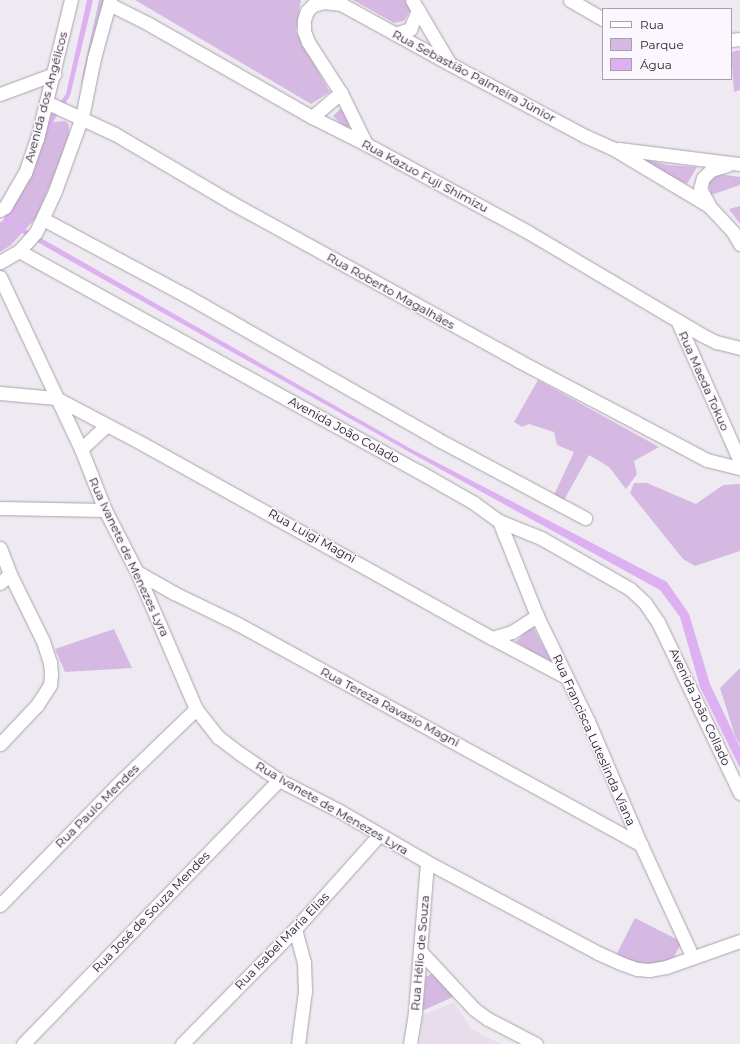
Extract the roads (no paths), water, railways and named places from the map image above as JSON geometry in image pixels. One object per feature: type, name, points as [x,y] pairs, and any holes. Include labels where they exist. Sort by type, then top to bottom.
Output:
[{"type":"street","name":"Avenida dos Angélicos","points":[[0,210],[5,207],[25,173],[37,139],[71,0]]},
{"type":"street","points":[[570,0],[602,18]]},
{"type":"street","points":[[0,262],[19,251],[36,232],[42,219],[82,117],[94,58],[110,2]]},
{"type":"street","name":"Rua Kazuo Fuji Shimizu","points":[[110,2],[312,117],[366,144],[528,232],[678,322],[716,342],[740,348]]},
{"type":"street","name":"Rua Sebastião Palmeira Júnior","points":[[341,93],[308,42],[304,31],[304,20],[307,11],[313,5],[324,2],[341,4],[585,136],[612,148],[709,206],[733,232],[740,244]]},
{"type":"street","points":[[395,34],[410,29],[415,5]]},
{"type":"street","points":[[415,5],[450,64]]},
{"type":"street","points":[[0,94],[54,74]]},
{"type":"street","points":[[312,117],[341,93],[366,144]]},
{"type":"street","name":"Rua Roberto Magalhães","points":[[46,102],[82,117],[115,134],[238,207],[532,368],[707,460],[740,468]]},
{"type":"street","points":[[612,148],[735,164]]},
{"type":"street","points":[[709,206],[700,189],[703,178],[711,170],[735,164]]},
{"type":"street","points":[[42,219],[185,295],[437,439],[585,518]]},
{"type":"street","name":"Avenida João Colado","points":[[19,251],[418,471],[474,503],[499,521],[541,538],[606,574],[630,589],[645,603],[658,622]]},
{"type":"street","name":"Rua Ivanete de Menezes Lyra","points":[[0,277],[81,449],[105,510],[137,572],[196,710],[218,736],[239,754],[279,780],[338,810],[427,862],[598,953],[630,967],[648,970],[666,967],[740,940]]},
{"type":"street","name":"Rua Maeda Tokuo","points":[[678,322],[740,461]]},
{"type":"street","points":[[0,393],[56,398]]},
{"type":"street","name":"Rua Luigi Magni","points":[[56,398],[243,498],[492,638],[566,677]]},
{"type":"street","points":[[81,449],[107,425]]},
{"type":"street","points":[[0,508],[105,510]]},
{"type":"street","name":"Rua Francisca Luteslinda Viana","points":[[499,521],[537,616],[588,721],[641,845],[693,958]]},
{"type":"street","points":[[0,548],[5,579],[42,641],[50,662],[51,674],[50,685],[37,705],[0,744]]},
{"type":"street","name":"Rua Tereza Ravasio Magni","points":[[137,572],[174,593],[236,623],[641,845]]},
{"type":"street","points":[[492,638],[512,632],[537,616]]},
{"type":"street","name":"Avenida João Collado","points":[[658,622],[740,793]]},
{"type":"street","name":"Rua Paulo Mendes","points":[[0,905],[119,783],[196,710]]},
{"type":"street","name":"Rua José de Souza Mendes","points":[[23,1044],[279,780]]},
{"type":"street","name":"Rua Isabel Maria Elias","points":[[182,1044],[295,929],[379,835]]},
{"type":"street","name":"Rua Hélio de Souza","points":[[410,1044],[415,1012],[427,862]]},
{"type":"street","points":[[295,929],[304,962],[305,991],[298,1044]]},
{"type":"street","points":[[420,951],[474,1008],[488,1019],[536,1044]]},
{"type":"water","points":[[87,0],[93,0],[70,96],[53,122],[11,221],[413,450],[667,582],[689,614],[710,684],[740,747],[740,768],[700,687],[680,617],[660,590],[411,453],[39,243],[3,221],[49,118],[66,94]]}]
